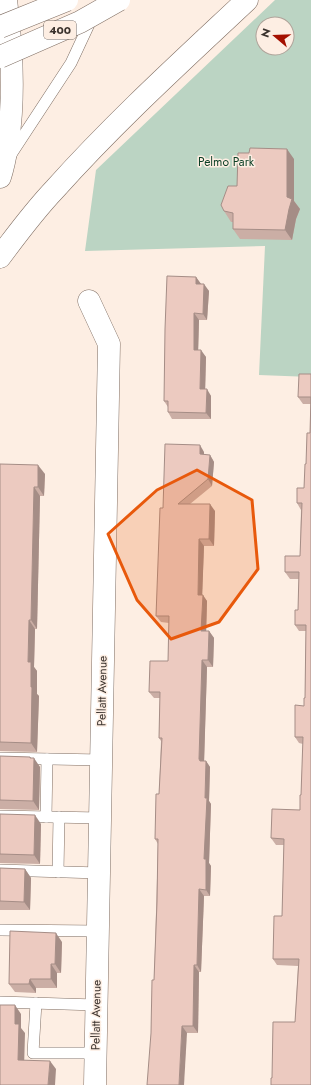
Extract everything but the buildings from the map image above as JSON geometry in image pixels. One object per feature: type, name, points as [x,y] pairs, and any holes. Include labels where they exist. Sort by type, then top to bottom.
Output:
[{"type":"main road","points":[[0,113],[6,63],[11,38],[6,0]]},
{"type":"main road","points":[[0,27],[67,0]]},
{"type":"main road","name":"400","points":[[6,63],[119,0]]},
{"type":"main road","points":[[0,257],[20,230],[54,190],[97,143],[247,0]]},
{"type":"main road","points":[[2,172],[10,123],[6,63]]},
{"type":"main road","name":"Pellatt Avenue","points":[[89,301],[109,344],[95,1085]]},
{"type":"lane","points":[[2,172],[71,63],[100,0]]},
{"type":"lane","points":[[0,758],[101,760]]},
{"type":"lane","points":[[46,759],[46,817]]},
{"type":"lane","points":[[0,816],[100,818]]},
{"type":"lane","points":[[58,872],[60,817]]},
{"type":"lane","points":[[0,870],[99,873]]},
{"type":"lane","points":[[0,930],[98,931]]},
{"type":"lane","points":[[0,1002],[96,1005]]},
{"type":"lane","points":[[36,1003],[33,1053],[95,1053]]},
{"type":"highlighted area","points":[[197,470],[252,500],[258,569],[219,622],[171,639],[137,600],[108,534],[157,490]]},
{"type":"green space","name":"Pelmo Park","points":[[275,0],[311,0],[311,377],[259,375],[265,246],[85,251],[96,170],[255,19],[255,56],[295,56],[295,16],[258,16]]}]
